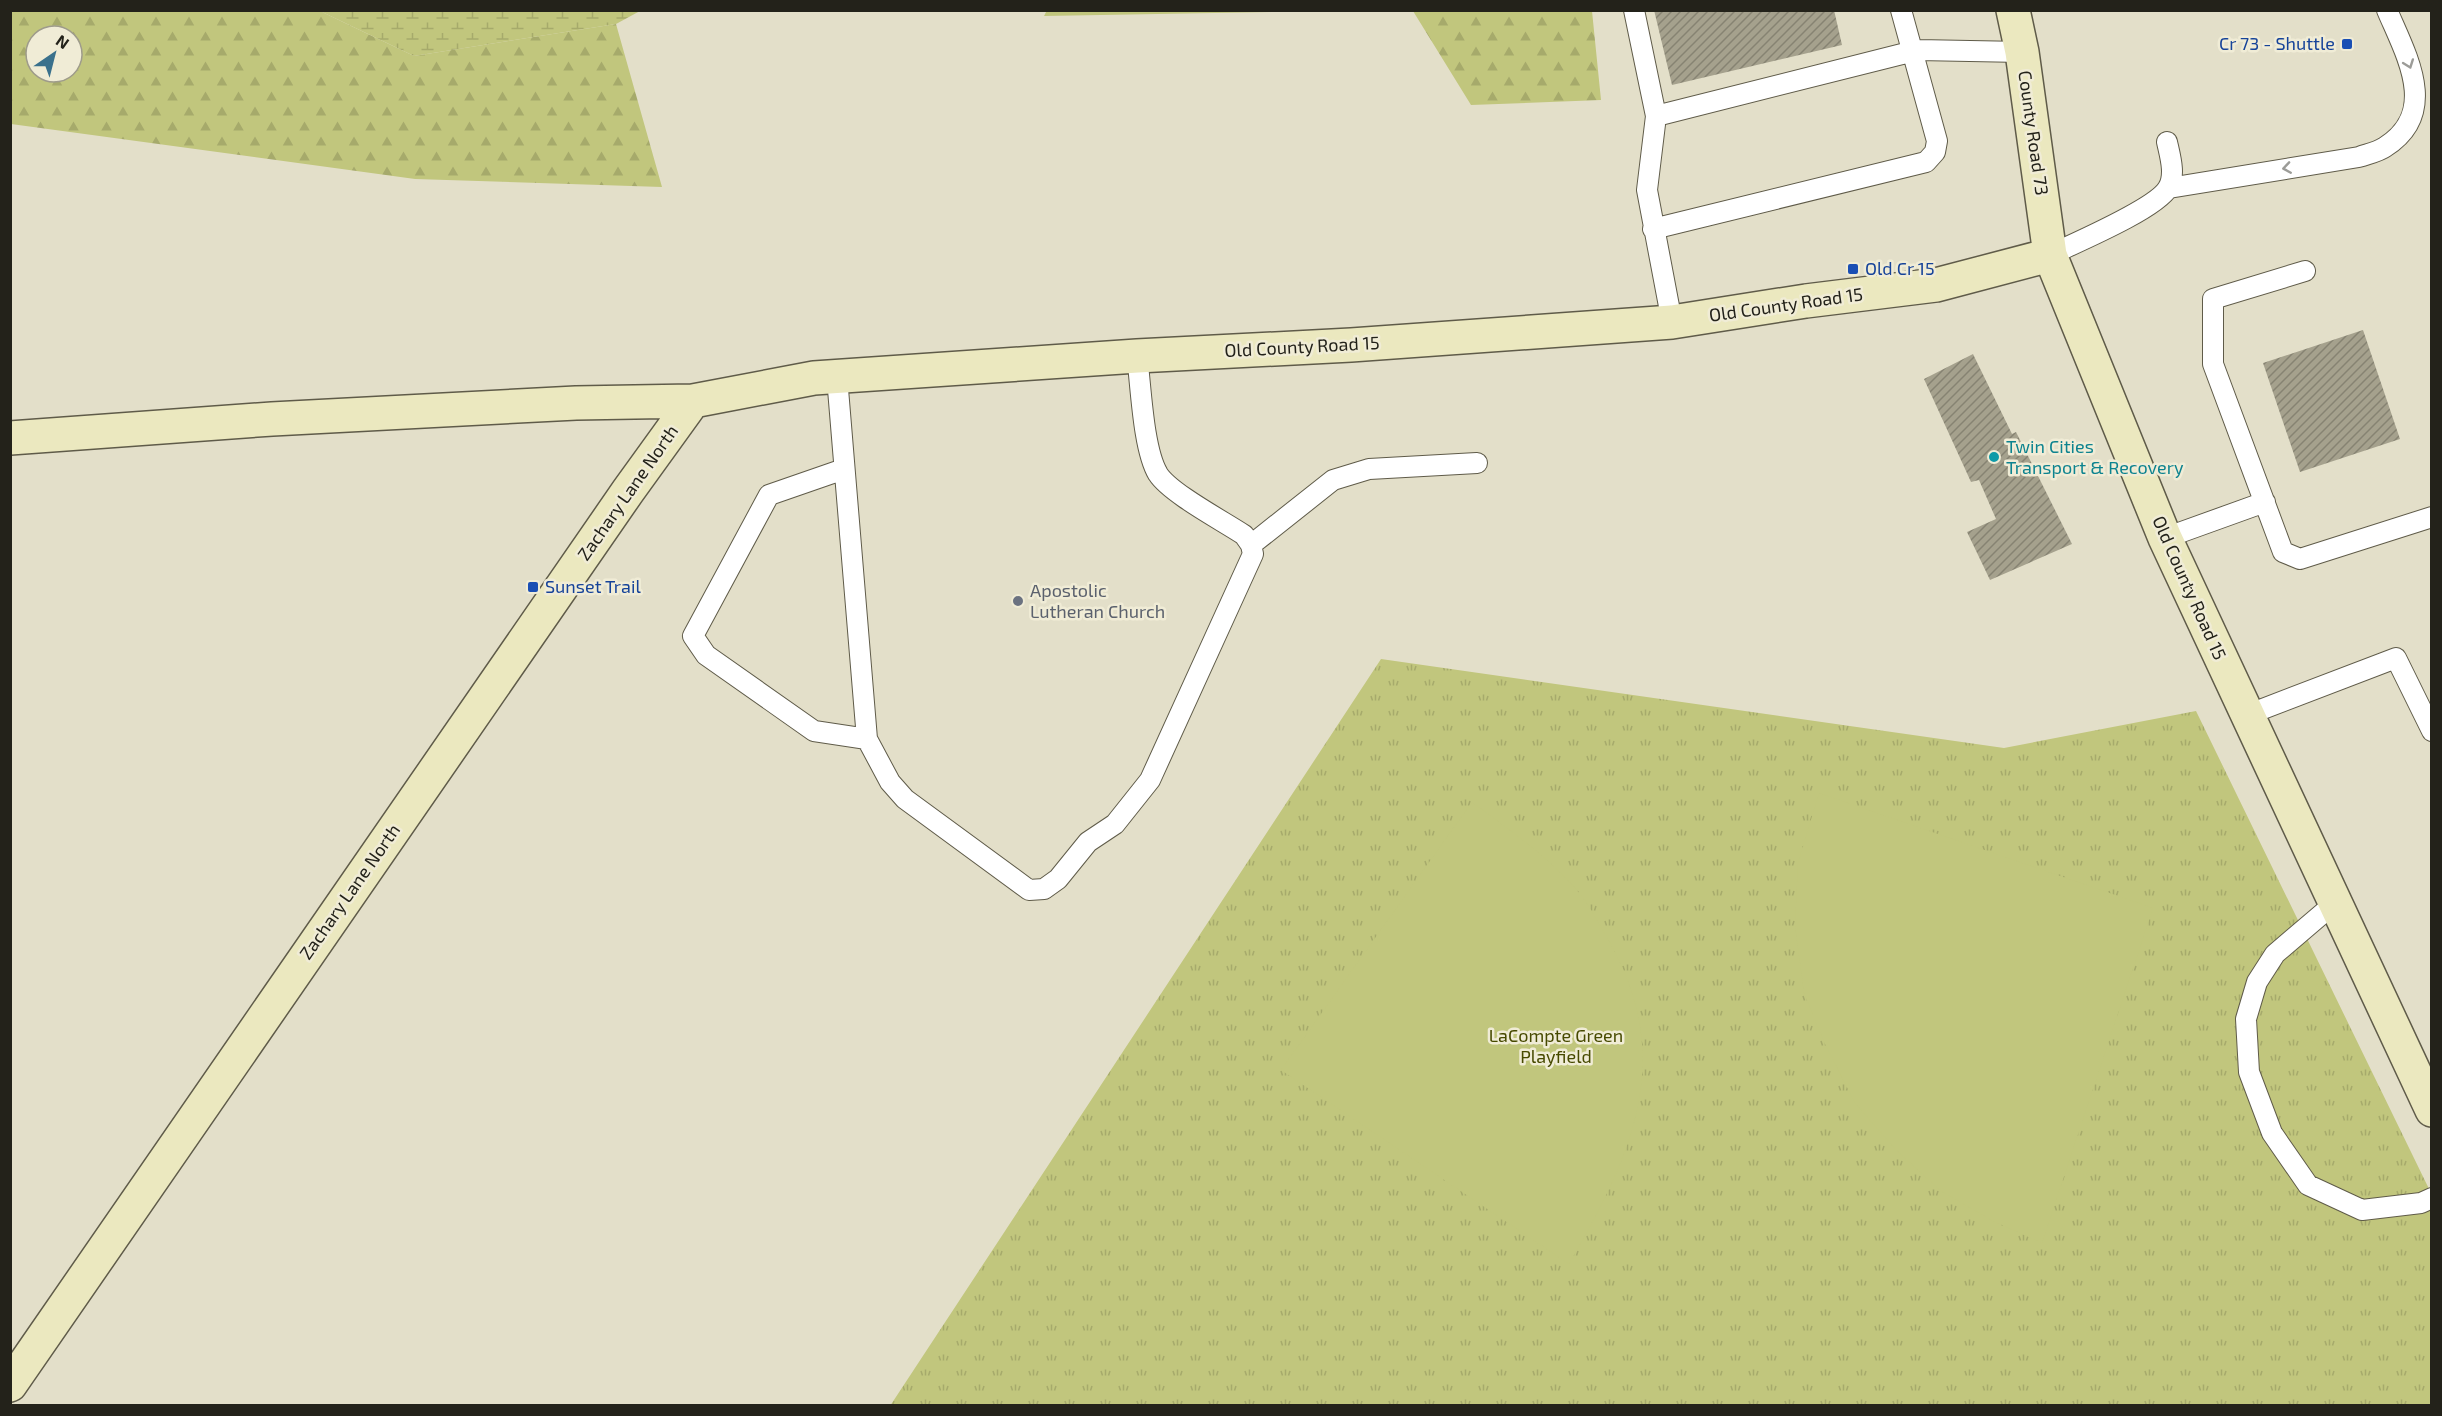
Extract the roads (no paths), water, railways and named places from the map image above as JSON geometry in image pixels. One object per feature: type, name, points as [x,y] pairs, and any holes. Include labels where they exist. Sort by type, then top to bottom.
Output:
[{"type":"street","name":"County Road 73","points":[[2013,10],[2022,52],[2050,255]]},
{"type":"street","name":"Old County Road 15","points":[[693,401],[814,378],[1137,356],[1352,345],[1672,322],[1806,301],[1936,285],[2050,255],[2165,538],[2336,902],[2424,1075],[2432,1110]]},
{"type":"street","points":[[10,438],[284,418],[576,403],[693,401]]},
{"type":"street","name":"Zachary Lane North","points":[[10,1385],[614,511],[693,401]]},
{"type":"lane","points":[[1634,10],[1656,116],[1647,190],[1672,322]]},
{"type":"lane","points":[[1653,229],[1926,162],[1935,152],[1937,141],[1901,10]]},
{"type":"lane","points":[[2050,255],[2154,202],[2169,188],[2359,157],[2385,147],[2406,126],[2416,100],[2412,69],[2387,10]]},
{"type":"lane","points":[[1656,116],[1911,52],[2022,52]]},
{"type":"lane","points":[[2167,142],[2172,167],[2169,188]]},
{"type":"lane","points":[[2305,271],[2213,299],[2213,364],[2283,552],[2300,559],[2432,517]]},
{"type":"lane","points":[[837,377],[867,739],[890,782],[905,799],[1029,890],[1044,889],[1058,879],[1088,842],[1115,824],[1150,780],[1253,554],[1251,545],[1244,535],[1170,487],[1158,474],[1149,446],[1137,356]]},
{"type":"lane","points":[[1251,545],[1333,480],[1369,469],[1477,463]]},
{"type":"lane","points":[[844,469],[769,495],[693,636],[706,655],[814,731],[867,739]]},
{"type":"lane","points":[[2165,538],[2265,502]]},
{"type":"lane","points":[[2247,715],[2396,658],[2432,731]]},
{"type":"lane","points":[[2336,902],[2275,954],[2257,982],[2246,1019],[2249,1072],[2272,1133],[2308,1185],[2362,1210],[2421,1203],[2432,1198]]},
{"type":"place","name":"Cr 73 - Shuttle","points":[[2347,44]]},
{"type":"place","name":"Old Cr 15","points":[[1853,269]]},
{"type":"place","name":"Twin Cities Transport & Recovery","points":[[1994,457]]},
{"type":"place","name":"Sunset Trail","points":[[533,587]]},
{"type":"place","name":"Apostolic Lutheran Church","points":[[1018,601]]},
{"type":"park label","name":"LaCompte Green Playfield","points":[[1556,1046]]}]
